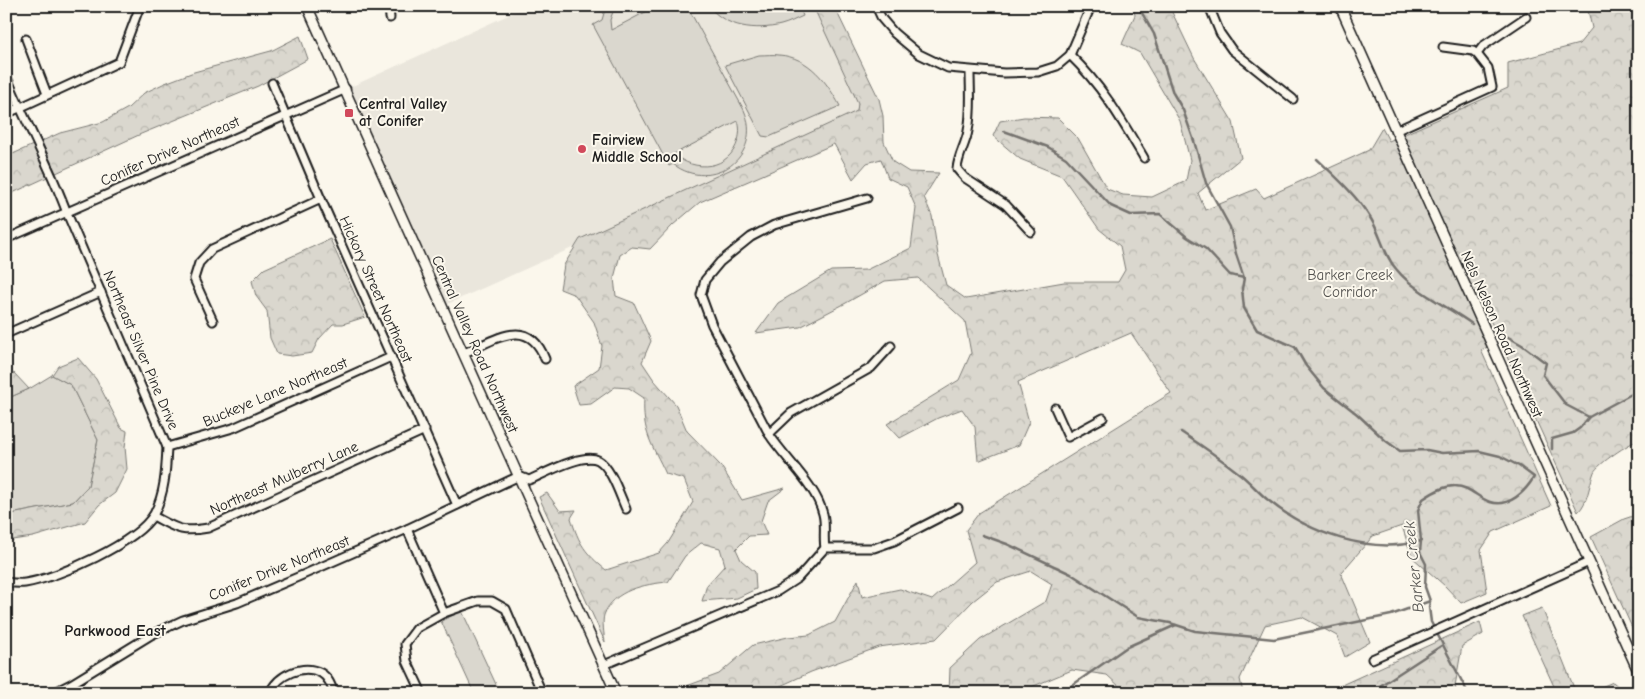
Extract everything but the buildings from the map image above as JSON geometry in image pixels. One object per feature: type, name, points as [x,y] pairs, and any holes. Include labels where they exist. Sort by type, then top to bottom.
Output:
[{"type":"main road","name":"Central Valley Road Northwest","points":[[308,6],[616,693]]},
{"type":"main road","name":"Nels Nelson Road Northwest","points":[[1340,6],[1639,673]]},
{"type":"street","points":[[6,114],[119,62],[140,6]]},
{"type":"street","points":[[389,6],[390,18]]},
{"type":"street","points":[[876,6],[882,19],[908,47],[918,54],[948,68],[1004,73],[1038,72],[1057,66],[1070,55],[1091,6]]},
{"type":"street","points":[[1209,6],[1220,33],[1232,50],[1293,99]]},
{"type":"street","points":[[1475,52],[1526,17]]},
{"type":"street","points":[[26,38],[47,94]]},
{"type":"street","points":[[1395,131],[1492,87],[1488,68],[1475,52],[1443,47]]},
{"type":"street","points":[[1070,55],[1089,73],[1102,90],[1144,158]]},
{"type":"street","points":[[970,71],[968,129],[957,168],[965,178],[1006,205],[1031,232]]},
{"type":"street","name":"Northeast Silver Pine Drive","points":[[6,76],[19,108],[60,193],[167,447],[165,479],[160,500],[153,516],[139,530],[119,545],[56,575],[24,584],[6,582]]},
{"type":"street","name":"Hickory Street Northeast","points":[[272,83],[321,199],[457,505]]},
{"type":"street","name":"Conifer Drive Northeast","points":[[6,239],[346,89]]},
{"type":"street","points":[[604,666],[778,591],[798,578],[810,567],[825,548],[825,525],[820,504],[769,434],[706,312],[701,295],[705,280],[720,262],[751,237],[774,225],[867,198]]},
{"type":"street","points":[[213,321],[194,279],[199,263],[212,249],[321,199]]},
{"type":"street","points":[[6,334],[101,292]]},
{"type":"street","points":[[464,354],[499,338],[518,333],[532,339],[545,359]]},
{"type":"street","points":[[769,434],[791,413],[871,368],[891,346]]},
{"type":"street","name":"Buckeye Lane Northeast","points":[[167,447],[233,428],[392,357]]},
{"type":"street","points":[[1055,408],[1068,437],[1103,418]]},
{"type":"street","name":"Northeast Mulberry Lane","points":[[153,516],[188,532],[208,528],[425,430]]},
{"type":"street","points":[[519,476],[529,480],[579,459],[597,459],[603,464],[612,478],[626,510]]},
{"type":"street","name":"Conifer Drive Northeast","points":[[52,693],[71,684],[151,635],[183,620],[237,603],[406,529],[519,476]]},
{"type":"street","points":[[825,548],[874,548],[894,541],[958,508]]},
{"type":"street","points":[[406,529],[444,613]]},
{"type":"street","points":[[1372,659],[1589,562]]},
{"type":"street","points":[[422,693],[407,661],[405,644],[417,628],[444,613],[478,601],[492,601],[506,609],[542,693]]},
{"type":"street","points":[[270,693],[279,679],[299,670],[307,669],[322,674],[329,680],[334,693]]},
{"type":"shaded area","name":"Fairview Middle School","points":[[528,6],[824,6],[872,113],[443,306],[346,89]]},
{"type":"green space","points":[[606,6],[615,6],[610,20],[611,30],[657,6],[687,6],[744,110],[748,127],[747,142],[741,155],[731,166],[718,172],[703,175],[688,172],[673,164],[669,166],[593,25],[602,20]],"holes":[[[738,121],[739,135],[734,150],[720,163],[701,166],[691,164],[674,154]]]},
{"type":"green space","points":[[709,6],[799,6],[803,16],[772,27],[742,26],[724,19]]},
{"type":"green space","name":"Barker Creek Corridor","points":[[813,6],[834,6],[879,99],[883,116],[884,142],[893,162],[909,172],[939,173],[924,197],[932,216],[938,255],[946,285],[966,299],[1064,282],[1118,282],[1125,270],[1120,246],[1099,229],[1062,176],[1020,159],[993,136],[1000,121],[1024,117],[1058,118],[1078,138],[1107,189],[1123,195],[1152,197],[1186,181],[1190,160],[1180,121],[1140,53],[1122,44],[1135,15],[1133,6],[1169,6],[1194,58],[1233,122],[1241,158],[1198,193],[1205,210],[1256,189],[1264,198],[1369,150],[1382,128],[1389,141],[1508,88],[1508,63],[1579,44],[1592,28],[1587,6],[1639,6],[1639,440],[1614,454],[1597,468],[1584,504],[1578,512],[1481,300],[1473,304],[1492,345],[1481,350],[1551,506],[1493,532],[1481,550],[1487,592],[1461,603],[1412,557],[1402,526],[1373,536],[1341,573],[1370,642],[1345,657],[1337,636],[1302,617],[1265,625],[1240,679],[1243,693],[1113,693],[1120,687],[1107,675],[1072,670],[1017,693],[949,693],[950,668],[980,640],[1046,601],[1052,584],[1031,571],[997,582],[973,601],[936,639],[879,647],[811,672],[765,693],[668,693],[719,674],[753,645],[788,637],[809,635],[835,622],[858,580],[862,597],[900,589],[932,600],[975,562],[966,530],[979,513],[1171,393],[1131,333],[1018,382],[1029,422],[1019,445],[978,461],[975,427],[962,409],[938,418],[900,438],[887,424],[959,380],[971,353],[965,321],[918,278],[885,281],[800,327],[756,333],[778,303],[831,271],[866,270],[911,248],[916,208],[907,187],[888,178],[881,159],[867,163],[853,179],[834,144],[700,202],[673,225],[650,249],[632,247],[620,255],[614,278],[616,296],[634,303],[651,341],[642,362],[654,380],[676,405],[687,431],[721,466],[742,500],[785,488],[768,501],[761,521],[767,535],[749,536],[736,549],[741,560],[755,572],[756,589],[737,598],[702,601],[707,585],[725,565],[720,548],[701,543],[685,556],[668,582],[650,584],[631,590],[622,594],[608,606],[604,615],[603,625],[605,642],[539,497],[547,493],[560,511],[576,510],[571,518],[580,541],[588,553],[606,570],[659,553],[668,543],[693,502],[684,479],[666,474],[652,446],[646,430],[644,398],[629,388],[615,387],[591,404],[579,405],[573,386],[599,368],[602,346],[594,322],[575,295],[560,289],[564,265],[580,239],[857,111],[858,103]]},
{"type":"green space","points":[[300,36],[308,59],[258,86],[141,134],[6,196],[6,157],[60,133],[103,122],[128,108],[144,93],[165,83],[194,72],[271,51]]},
{"type":"green space","points":[[759,55],[777,55],[799,60],[816,72],[840,106],[769,137],[762,136],[725,65]]},
{"type":"green space","points":[[330,239],[365,317],[343,324],[333,324],[319,339],[312,353],[292,356],[277,354],[270,338],[267,311],[256,296],[252,281],[264,269]]},
{"type":"green space","points":[[78,358],[96,379],[121,428],[127,431],[125,447],[127,469],[115,493],[99,505],[85,522],[6,543],[6,515],[73,502],[88,486],[98,440],[71,385],[52,375],[58,366]]},
{"type":"green space","points":[[14,373],[29,389],[6,399],[6,379]]},
{"type":"green space","points":[[52,375],[71,385],[98,440],[88,486],[73,502],[6,515],[6,399],[29,389]]},
{"type":"green space","points":[[1639,514],[1639,643],[1591,537],[1624,519]]},
{"type":"green space","points":[[1542,608],[1576,693],[1557,693],[1522,616]]},
{"type":"green space","points":[[462,611],[500,693],[474,693],[441,621]]},
{"type":"green space","points":[[1480,622],[1483,634],[1462,646],[1455,686],[1457,693],[1324,693]]},
{"type":"green space","points":[[1613,682],[1621,689],[1618,693],[1587,693]]},
{"type":"waterway","points":[[1138,6],[1154,34],[1173,93],[1183,110],[1194,141],[1206,183],[1230,227],[1244,278],[1242,289],[1244,308],[1257,330],[1295,347],[1306,366],[1324,388],[1400,451],[1427,450],[1442,453],[1479,451],[1500,456],[1534,477],[1521,493],[1504,503],[1490,502],[1465,488],[1451,486],[1438,490],[1423,499],[1418,510],[1421,541],[1420,552],[1426,564],[1425,587],[1430,601],[1431,622],[1468,693]]},
{"type":"waterway","points":[[1004,131],[1048,147],[1066,158],[1111,206],[1131,215],[1160,214],[1187,237],[1206,249],[1230,275],[1244,278]]},
{"type":"waterway","points":[[1317,159],[1359,202],[1374,225],[1389,258],[1404,278],[1422,292],[1472,324]]},
{"type":"waterway","points":[[1496,330],[1522,345],[1546,363],[1543,375],[1566,405],[1589,417]]},
{"type":"waterway","name":"Barker Creek","points":[[1552,449],[1552,439],[1573,433],[1589,417],[1639,390]]},
{"type":"waterway","points":[[1181,432],[1233,468],[1264,497],[1284,512],[1320,531],[1360,543],[1401,545],[1421,541]]},
{"type":"waterway","points":[[982,535],[1007,544],[1071,574],[1138,617],[1170,623],[1195,631],[1274,639],[1391,615],[1430,601]]},
{"type":"waterway","points":[[1061,693],[1127,647],[1176,625]]},
{"type":"waterway","points":[[1369,693],[1441,646]]},
{"type":"place","name":"Central Valley at Conifer","points":[[349,113]]},
{"type":"place","name":"Fairview Middle School","points":[[582,149]]},
{"type":"district","name":"Parkwood East","points":[[115,630]]}]
